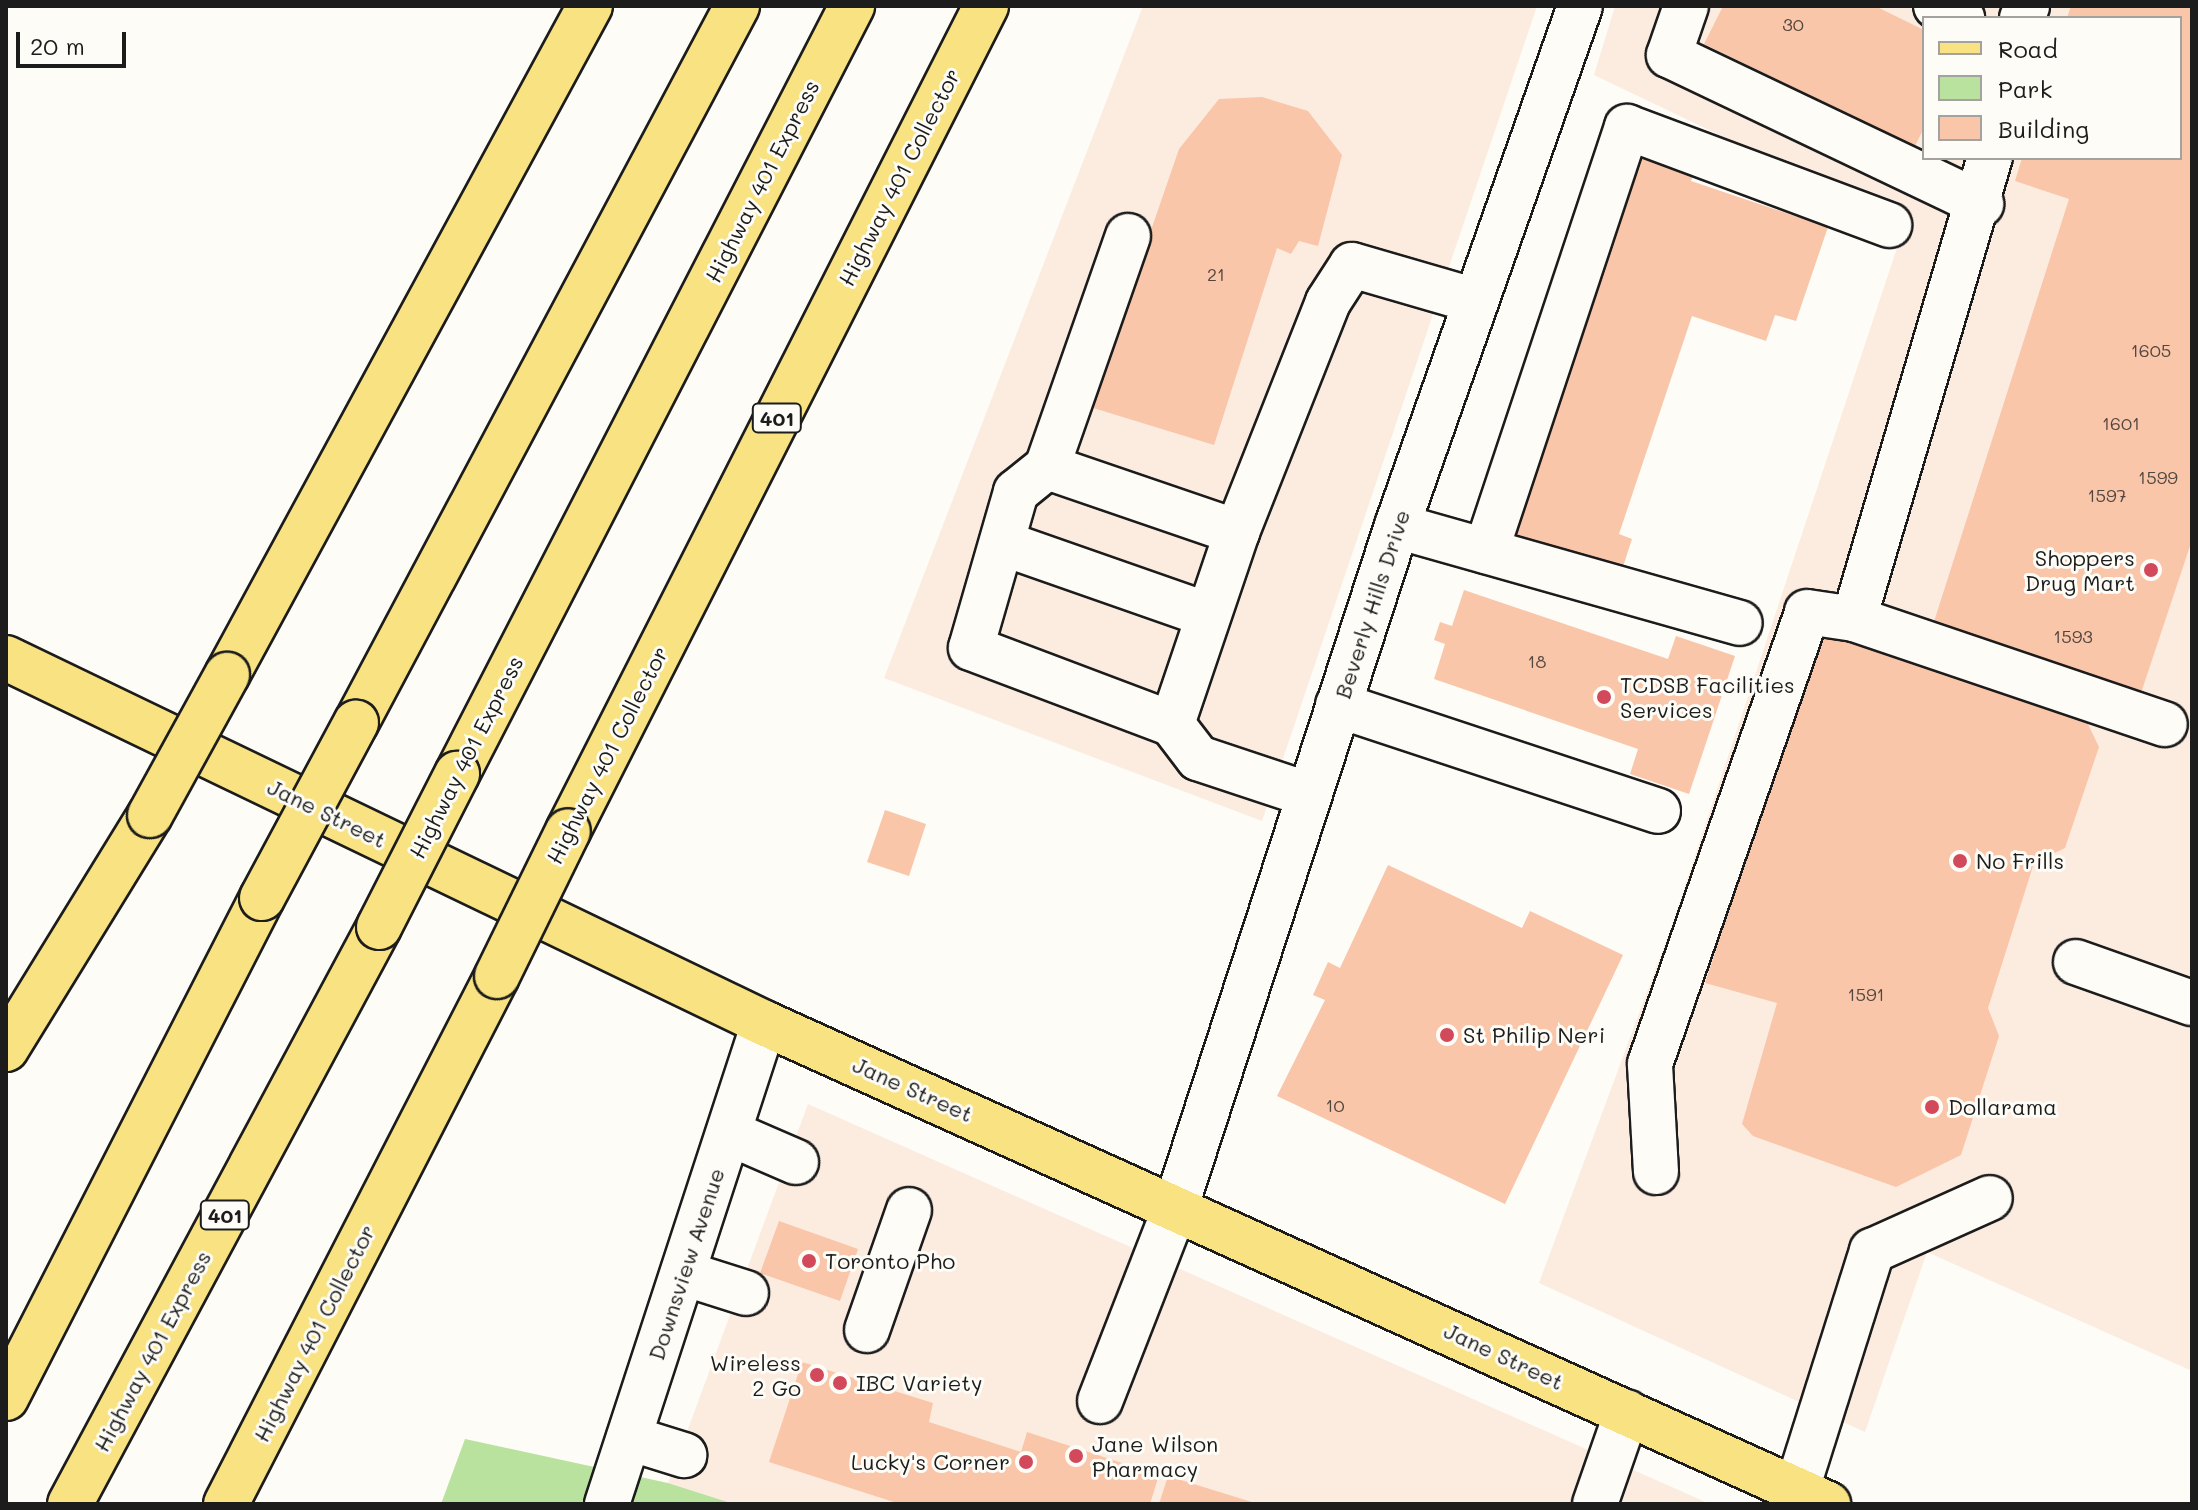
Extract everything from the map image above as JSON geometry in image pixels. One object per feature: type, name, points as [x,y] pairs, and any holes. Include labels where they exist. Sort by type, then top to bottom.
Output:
[{"type":"main road","points":[[6,1049],[150,815],[590,6]]},
{"type":"main road","points":[[6,1398],[262,898],[737,6]]},
{"type":"main road","name":"Highway 401 Express","points":[[70,1504],[379,927],[852,6]]},
{"type":"main road","name":"Highway 401 Collector","points":[[226,1504],[497,976],[986,6]]},
{"type":"main road","name":"Jane Street","points":[[6,658],[764,1023],[1176,1206],[1813,1497]]},
{"type":"street","points":[[1686,6],[1669,55],[1981,204]]},
{"type":"street","points":[[1936,6],[1958,16]]},
{"type":"street","name":"Beverly Hills Drive","points":[[1100,1401],[1176,1206],[1397,526],[1476,301],[1568,10]]},
{"type":"street","points":[[1486,551],[1627,127],[1889,225]]},
{"type":"street","points":[[1854,619],[1981,204],[1990,160]]},
{"type":"street","points":[[1128,236],[1047,467],[1016,492],[1005,544],[971,648],[1172,724],[1198,758],[1309,795]]},
{"type":"street","points":[[1172,724],[1237,532],[1328,302],[1352,265],[1476,301]]},
{"type":"street","points":[[1047,467],[1237,532]]},
{"type":"street","points":[[1397,526],[1740,623]]},
{"type":"street","points":[[1005,544],[1208,615]]},
{"type":"street","points":[[1656,1172],[1650,1064],[1807,612],[1854,619],[2165,724]]},
{"type":"street","points":[[1338,705],[1658,811]]},
{"type":"street","points":[[2192,978],[2080,952],[2192,1003]]},
{"type":"street","name":"Downsview Avenue","points":[[610,1494],[764,1023]]},
{"type":"street","points":[[729,1133],[796,1162]]},
{"type":"street","points":[[1813,1497],[1872,1251],[1990,1198]]},
{"type":"street","points":[[867,1330],[909,1210]]},
{"type":"street","points":[[683,1273],[746,1293]]},
{"type":"street","points":[[1595,1504],[1627,1412]]},
{"type":"street","points":[[629,1438],[684,1455]]},
{"type":"shaded area","points":[[1143,6],[1537,6],[1262,821],[884,678]]},
{"type":"shaded area","points":[[1615,6],[2192,6],[2192,1371],[1927,1252],[1865,1432],[1539,1283],[1673,922],[1905,224],[1594,75]]},
{"type":"shaded area","points":[[808,1104],[1710,1504],[734,1504],[668,1483]]},
{"type":"green space","points":[[465,1439],[668,1483],[734,1504],[441,1504]]},
{"type":"building","points":[[1723,6],[1875,6],[1922,29],[1922,132],[1915,146],[1704,44]]},
{"type":"building","points":[[2071,6],[2192,6],[2192,540],[2139,699],[1931,631],[2069,199],[2015,181],[2021,160],[2182,160],[2182,16],[2068,16]]},
{"type":"building","points":[[1262,97],[1308,111],[1342,155],[1318,246],[1299,241],[1291,254],[1277,248],[1214,445],[1090,407],[1179,149],[1219,99]]},
{"type":"building","points":[[1639,152],[1695,171],[1691,181],[1828,227],[1796,321],[1775,315],[1766,341],[1692,316],[1619,534],[1632,539],[1619,579],[1507,542]]},
{"type":"building","name":"TCDSB Facilities Services","points":[[1464,590],[1668,659],[1676,636],[1735,656],[1689,794],[1630,774],[1638,749],[1434,679],[1445,644],[1434,640],[1440,622],[1452,626]]},
{"type":"building","points":[[1821,631],[2087,722],[2099,747],[2065,848],[2034,863],[1988,1008],[1999,1036],[1961,1155],[1896,1187],[1753,1136],[1742,1124],[1777,1003],[1705,983]]},
{"type":"building","points":[[885,810],[926,824],[909,876],[867,862]]},
{"type":"building","name":"St Philip Neri","points":[[1388,865],[1522,928],[1530,911],[1623,955],[1505,1204],[1277,1096],[1325,1000],[1313,995],[1328,962],[1340,968]]},
{"type":"building","name":"Toronto Pho","points":[[779,1221],[858,1249],[840,1301],[760,1273]]},
{"type":"building","points":[[802,1362],[933,1403],[929,1422],[1021,1452],[1027,1432],[1159,1475],[1150,1504],[900,1504],[769,1462]]},
{"type":"building","points":[[1168,1476],[1255,1503],[1255,1504],[1159,1504]]},
{"type":"place","name":"Shoppers Drug Mart","points":[[2151,570]]},
{"type":"place","name":"TCDSB Facilities Services","points":[[1604,697]]},
{"type":"place","name":"No Frills","points":[[1960,861]]},
{"type":"place","name":"St Philip Neri","points":[[1447,1035]]},
{"type":"place","name":"Dollarama","points":[[1932,1107]]},
{"type":"place","name":"Toronto Pho","points":[[809,1261]]},
{"type":"place","name":"Wireless 2 Go","points":[[817,1375]]},
{"type":"place","name":"IBC Variety","points":[[840,1383]]},
{"type":"place","name":"Jane Wilson Pharmacy","points":[[1076,1456]]},
{"type":"place","name":"Lucky's Corner","points":[[1026,1462]]}]
